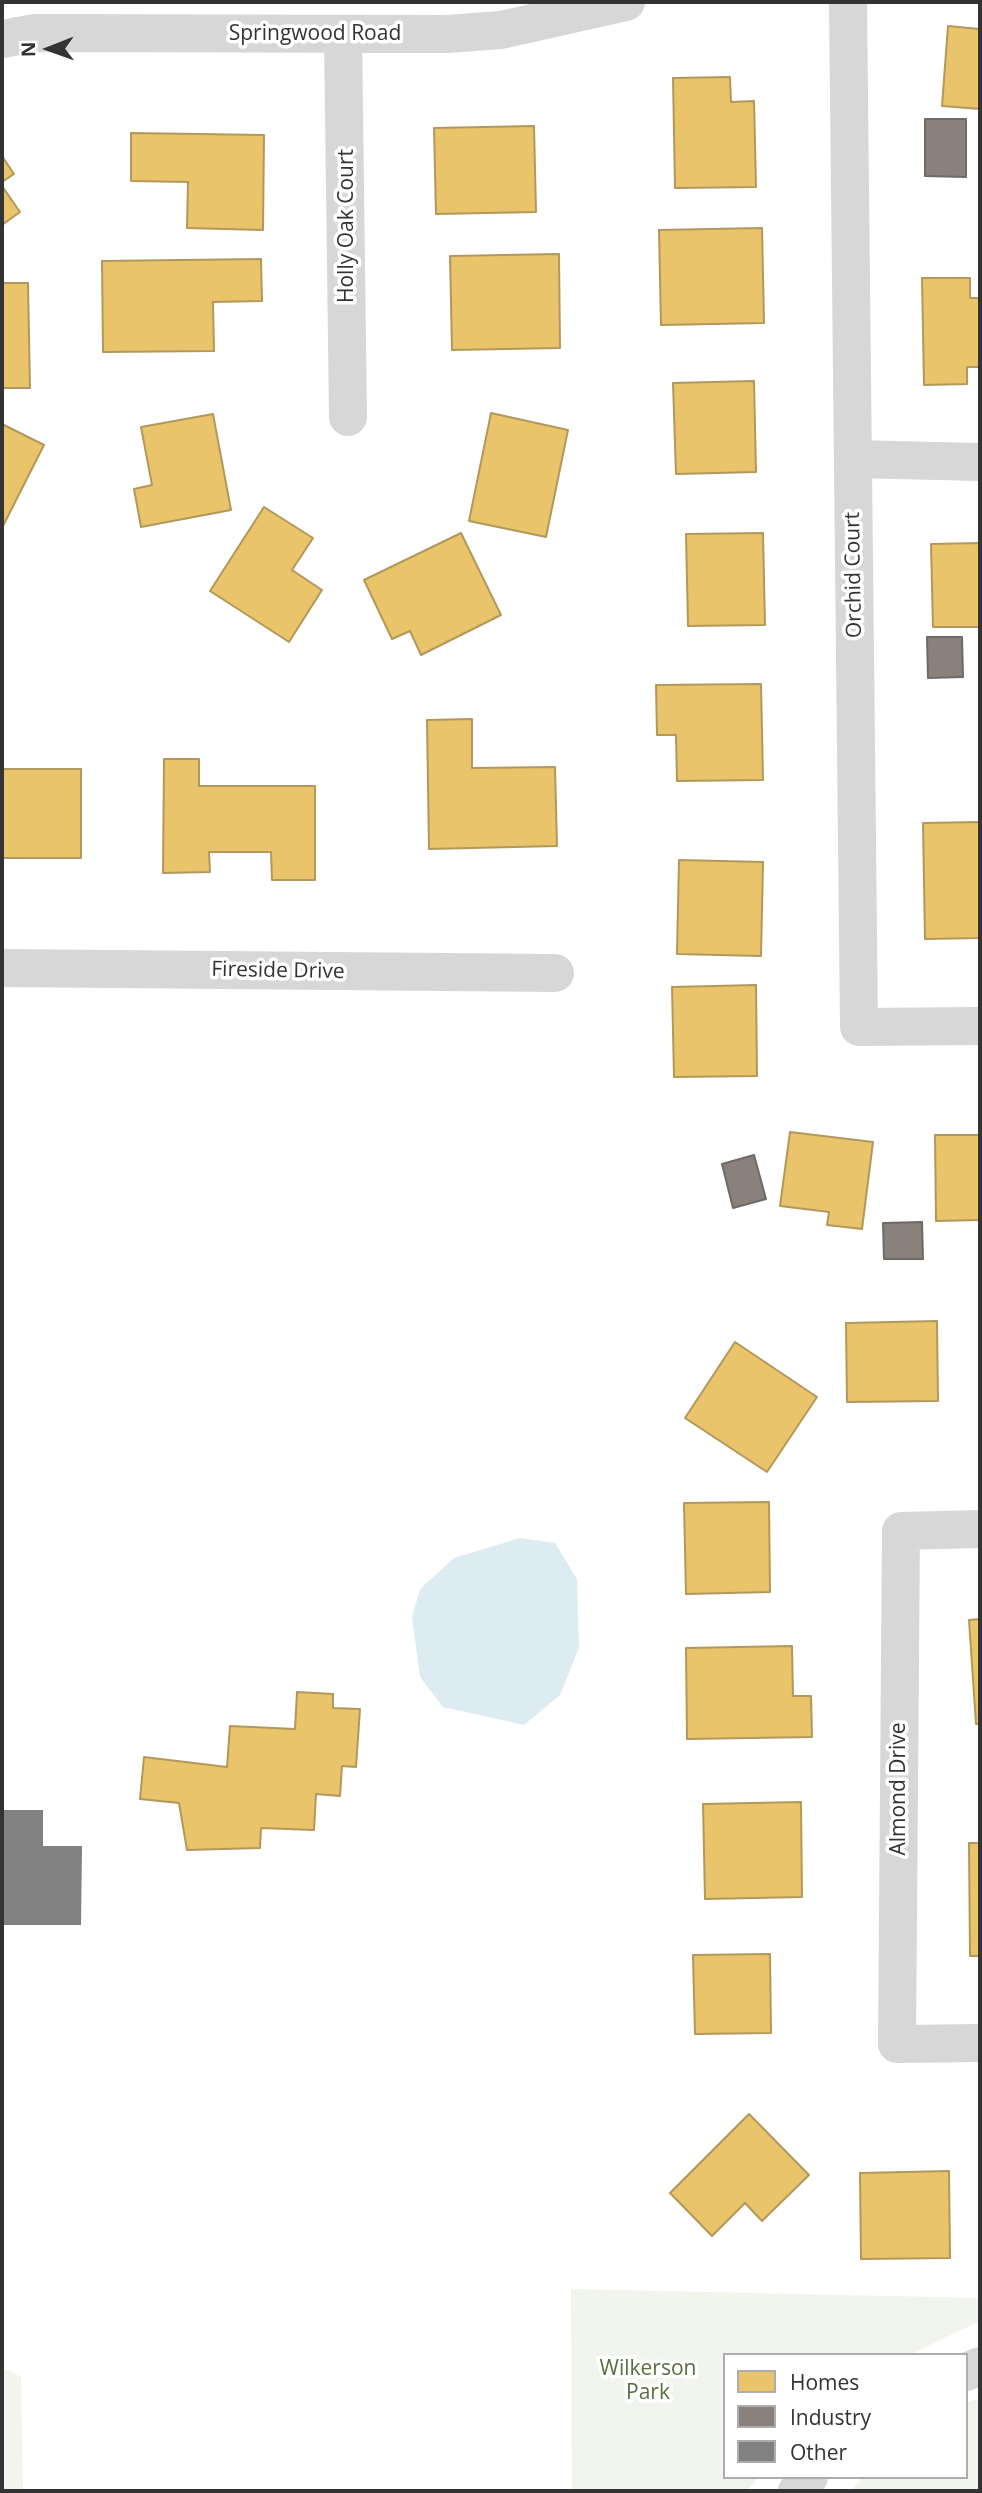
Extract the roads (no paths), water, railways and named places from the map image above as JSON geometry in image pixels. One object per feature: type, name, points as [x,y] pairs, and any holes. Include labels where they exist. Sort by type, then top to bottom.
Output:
[{"type":"street","name":"Springwood Road","points":[[2,39],[34,33],[447,34],[501,30],[626,2]]},
{"type":"street","name":"Orchid Court","points":[[848,2],[859,1027],[980,1026]]},
{"type":"street","name":"Holly Oak Court","points":[[344,34],[348,417]]},
{"type":"street","points":[[853,459],[980,462]]},
{"type":"street","name":"Fireside Drive","points":[[2,968],[555,974]]},
{"type":"street","name":"Almond Drive","points":[[980,1529],[901,1531],[897,2044],[980,2043]]},
{"type":"park label","name":"Wilkerson Park","points":[[648,2381]]}]
